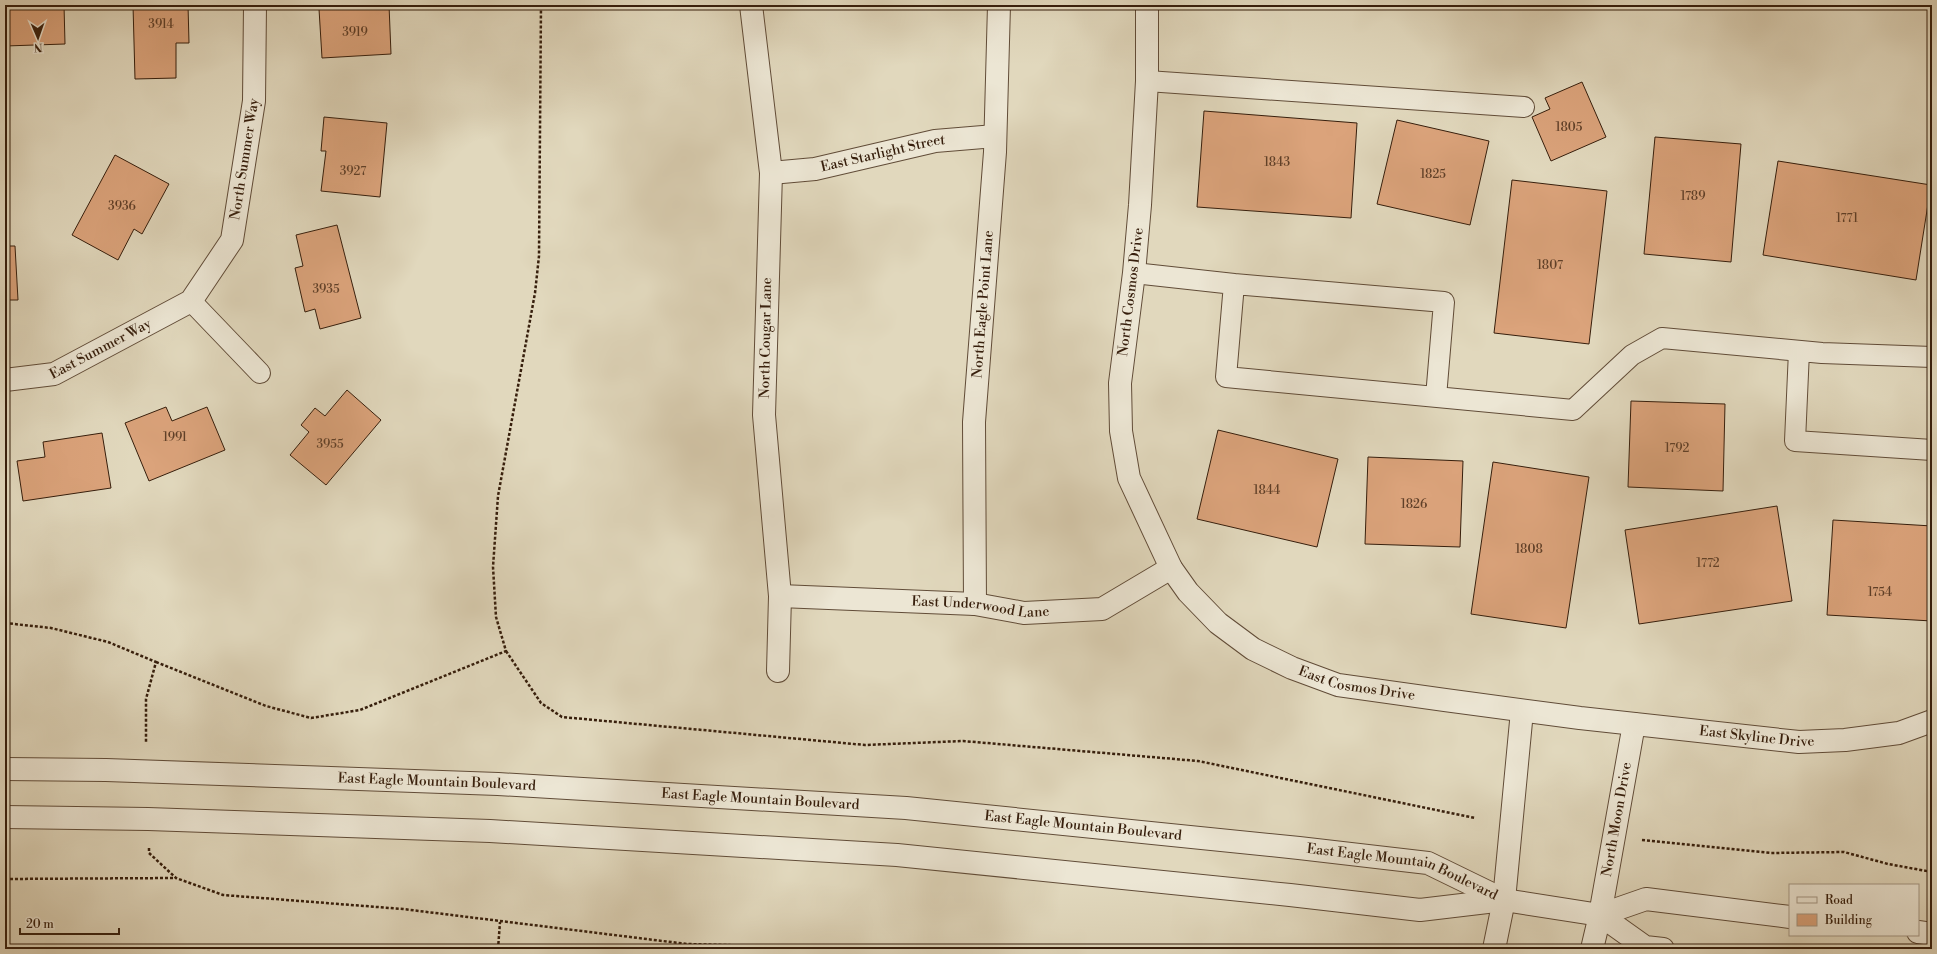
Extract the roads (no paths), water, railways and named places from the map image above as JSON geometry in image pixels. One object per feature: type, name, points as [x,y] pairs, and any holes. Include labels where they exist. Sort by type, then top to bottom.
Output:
[{"type":"street","name":"North Summer Way","points":[[191,301],[232,240],[254,100],[255,5]]},
{"type":"street","name":"North Cougar Lane","points":[[751,5],[771,173],[764,415],[780,596],[778,672]]},
{"type":"street","name":"North Eagle Point Lane","points":[[976,604],[974,422],[996,136],[999,5]]},
{"type":"street","name":"North Cosmos Drive","points":[[1147,5],[1147,81],[1140,205],[1134,273],[1120,383],[1121,431],[1129,478],[1171,568]]},
{"type":"street","name":"East Starlight Street","points":[[771,173],[815,169],[935,141],[996,136]]},
{"type":"street","name":"East Summer Way","points":[[5,380],[54,374],[191,301]]},
{"type":"street","name":"East Underwood Lane","points":[[780,596],[976,604],[1024,613],[1102,609],[1171,568]]},
{"type":"street","name":"East Cosmos Drive","points":[[1171,568],[1188,592],[1218,623],[1253,649],[1292,668],[1338,684],[1580,718]]},
{"type":"street","points":[[1494,949],[1504,900],[1522,711]]},
{"type":"street","name":"East Skyline Drive","points":[[1580,718],[1798,742],[1845,740],[1899,733],[1932,721]]},
{"type":"street","name":"North Moon Drive","points":[[1592,949],[1600,915],[1634,724]]},
{"type":"street","name":"East Eagle Mountain Boulevard","points":[[5,769],[106,770],[498,784],[906,808],[1299,848],[1428,863],[1504,900]]},
{"type":"street","name":"East Eagle Mountain Boulevard","points":[[5,816],[97,817],[490,831],[897,856],[1290,895],[1420,910],[1504,900],[1600,915],[1645,947],[1663,949]]},
{"type":"street","name":"East Eagle Mountain Boulevard","points":[[1600,915],[1646,899],[1789,917]]},
{"type":"street","points":[[1919,932],[1932,934]]},
{"type":"lane","points":[[1147,81],[1524,108]]},
{"type":"lane","points":[[1134,273],[1234,284],[1444,302],[1436,397]]},
{"type":"lane","points":[[1234,284],[1226,377],[1573,410],[1632,355],[1662,338],[1799,351],[1932,357]]},
{"type":"lane","points":[[191,301],[260,373]]},
{"type":"lane","points":[[1799,351],[1795,441],[1932,450]]}]
